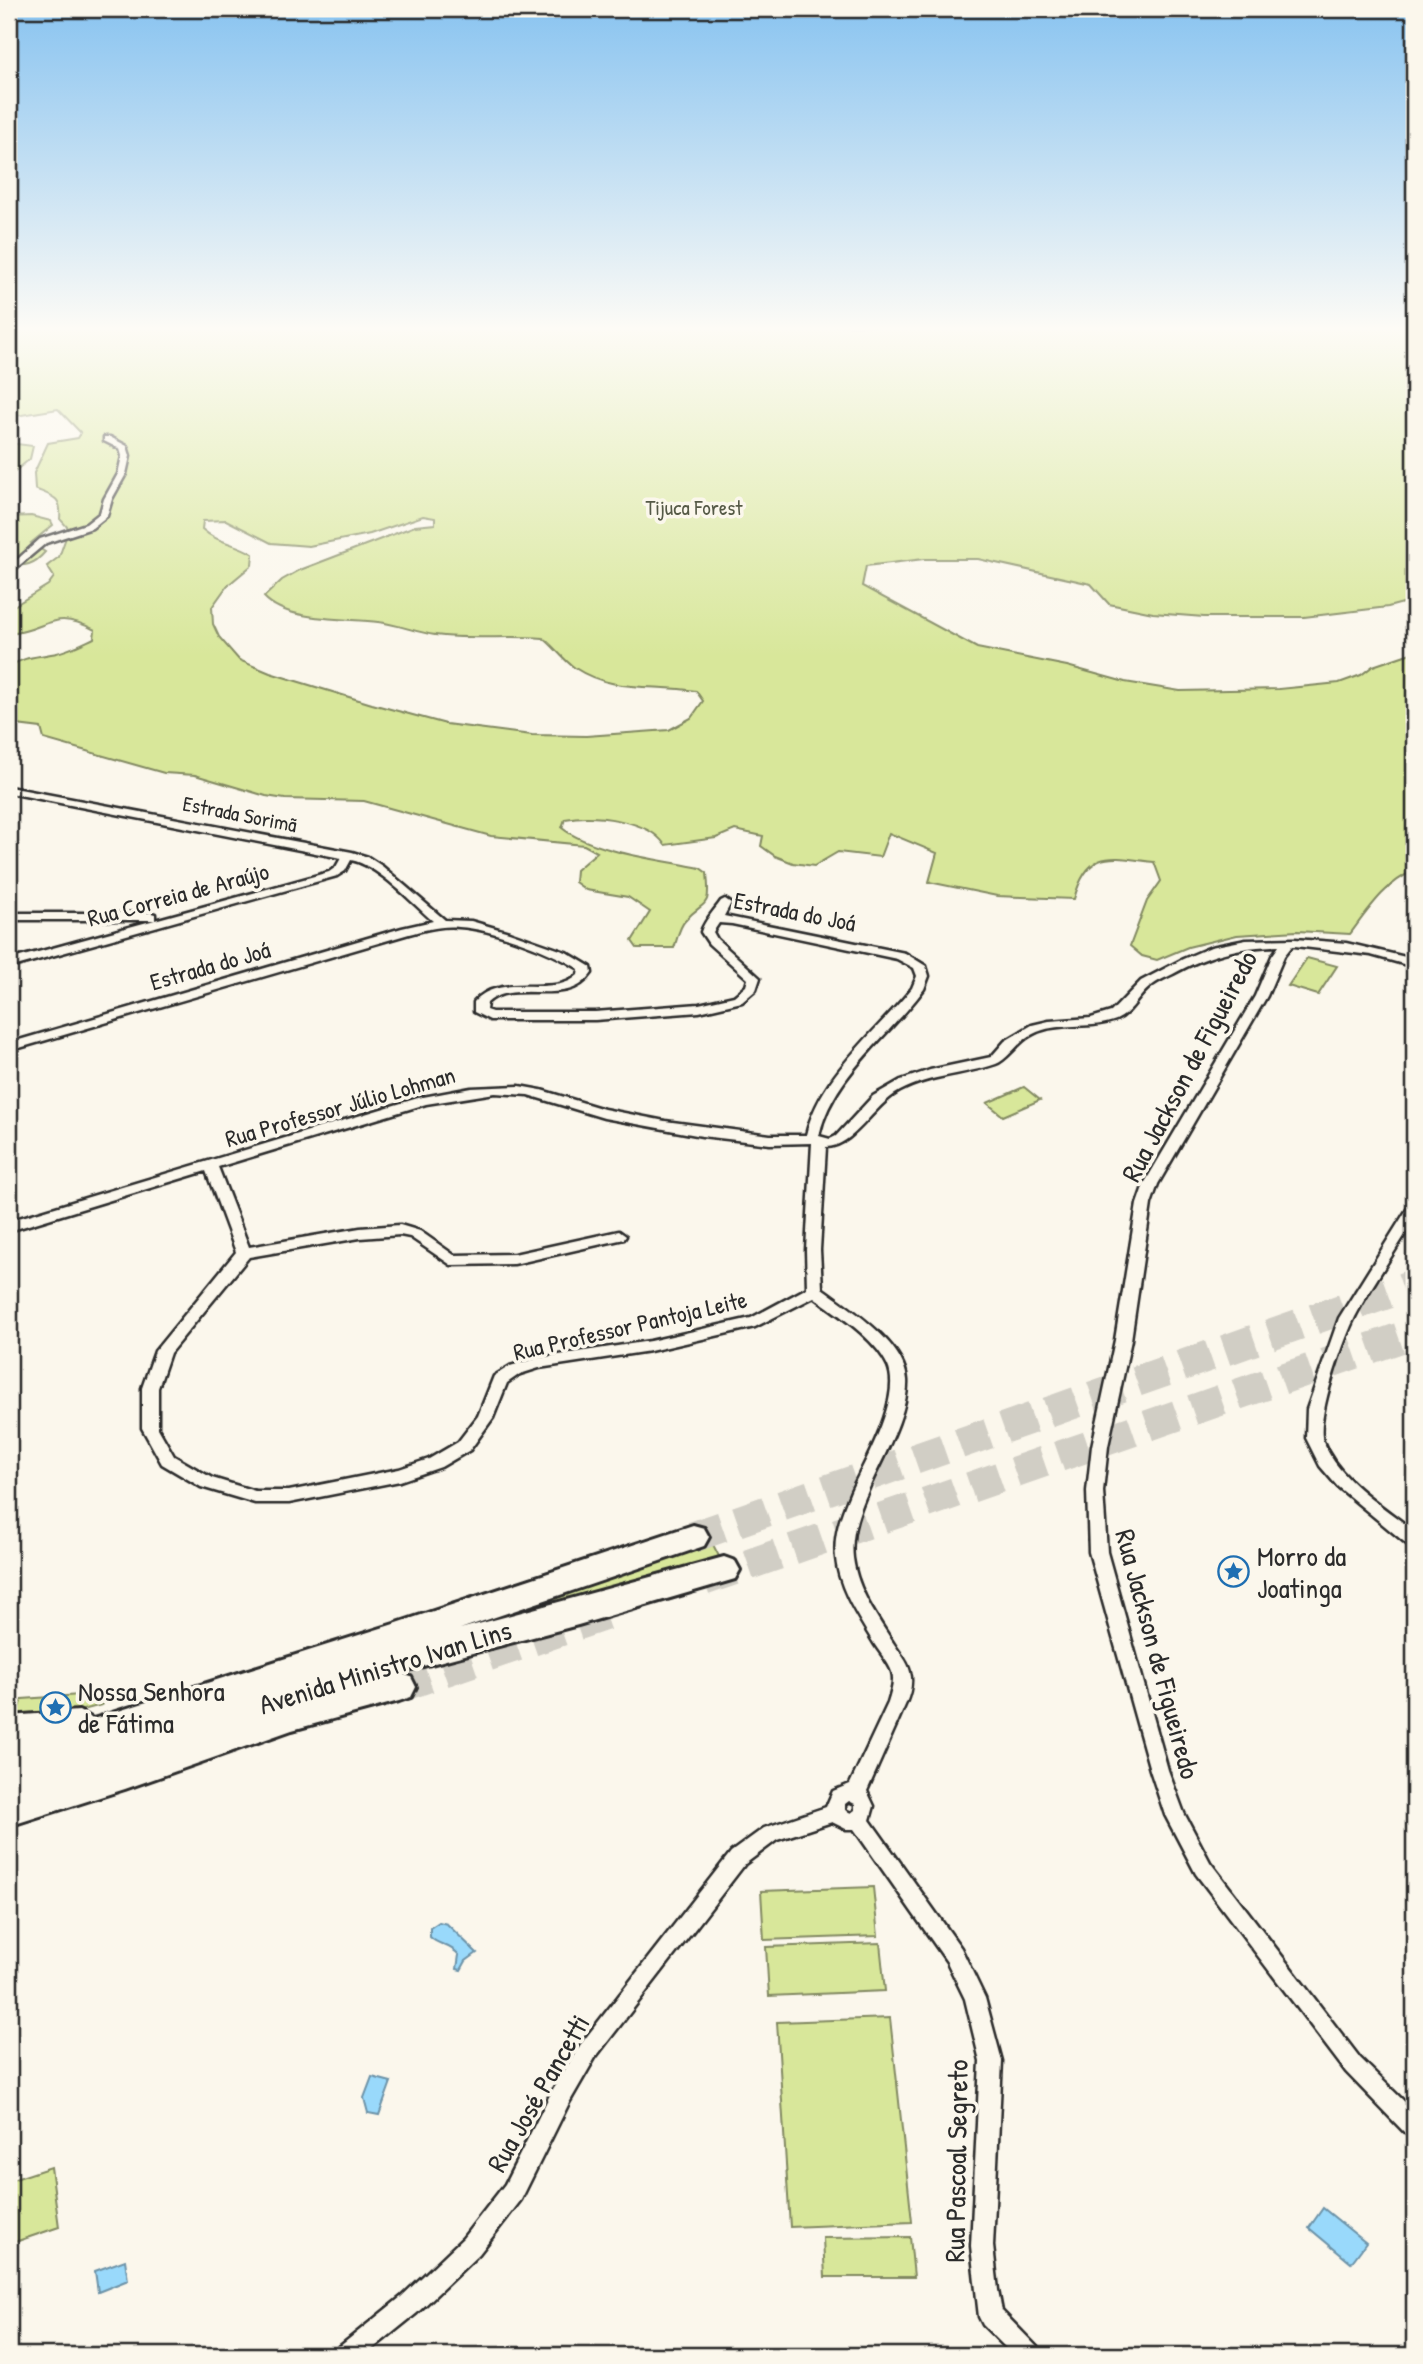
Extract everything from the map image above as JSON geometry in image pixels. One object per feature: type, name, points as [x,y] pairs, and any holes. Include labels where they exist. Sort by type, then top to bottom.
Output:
[{"type":"highway","points":[[9,1760],[397,1637],[693,1538]]},
{"type":"highway","name":"Avenida Ministro Ivan Lins","points":[[9,1785],[393,1660],[578,1612],[724,1570]]},
{"type":"highway","points":[[9,1731],[71,1727],[100,1721],[347,1648],[397,1637]]},
{"type":"highway","points":[[9,1810],[125,1774],[292,1716],[399,1687]]},
{"type":"street","points":[[9,571],[43,541],[89,526],[104,514],[108,499],[122,474],[126,456],[124,448],[107,439]]},
{"type":"street","name":"Estrada Sorimã","points":[[9,790],[348,854],[376,866],[443,924]]},
{"type":"street","name":"Rua Correia de Araújo","points":[[9,964],[333,874],[341,869],[348,854]]},
{"type":"street","points":[[716,919],[725,903]]},
{"type":"street","points":[[9,917],[171,917]]},
{"type":"street","points":[[91,940],[99,928],[94,919]]},
{"type":"street","name":"Estrada do Joá","points":[[9,1047],[406,931],[443,924],[462,923],[479,928],[558,953],[585,967],[586,973],[581,980],[569,986],[493,992],[480,1002],[480,1012],[490,1016],[595,1016],[724,1004],[744,995],[752,987],[754,978],[713,941],[707,932],[716,919],[747,922],[901,956],[920,966],[923,976],[918,989],[841,1080],[816,1117],[815,1141]]},
{"type":"street","points":[[855,1795],[902,1689],[901,1671],[847,1575],[844,1532],[857,1494],[886,1432],[900,1381],[898,1368],[888,1353],[852,1318],[815,1290],[815,1141],[840,1141],[862,1112],[895,1088],[940,1070],[995,1060],[1004,1048],[1035,1026],[1112,1017],[1125,1009],[1141,985],[1222,948],[1287,944],[1367,949],[1414,963]]},
{"type":"street","name":"Rua Jackson de Figueiredo","points":[[1287,944],[1278,956],[1261,996],[1151,1184],[1144,1204],[1123,1340],[1100,1446],[1095,1491],[1098,1552],[1159,1770],[1175,1815],[1203,1868],[1353,2065],[1414,2126]]},
{"type":"street","points":[[9,1035],[43,1037]]},
{"type":"street","name":"Rua Professor Júlio Lohman","points":[[9,1226],[423,1101],[490,1089],[521,1090],[587,1110],[769,1141],[815,1141]]},
{"type":"street","points":[[211,1167],[244,1253],[360,1233],[400,1230],[415,1234],[451,1260],[514,1259],[619,1236]]},
{"type":"street","points":[[1414,1209],[1347,1318],[1315,1409],[1314,1438],[1326,1462],[1344,1483],[1414,1540]]},
{"type":"street","name":"Rua Professor Pantoja Leite","points":[[244,1253],[163,1351],[150,1388],[150,1428],[168,1460],[207,1483],[255,1497],[289,1497],[400,1475],[435,1463],[464,1446],[485,1418],[500,1380],[514,1370],[540,1363],[650,1346],[755,1322],[815,1290]]},
{"type":"street","points":[[845,1794],[855,1795],[863,1800],[866,1809],[858,1819],[843,1819],[836,1812],[837,1799],[845,1794]]},
{"type":"street","name":"Rua José Pancetti","points":[[347,2355],[409,2305],[471,2246],[513,2192],[537,2149],[561,2096],[588,2051],[737,1858],[771,1834],[836,1812]]},
{"type":"street","name":"Rua Pascoal Segreto","points":[[858,1819],[954,1955],[975,1998],[991,2061],[982,2246],[988,2299],[991,2317],[1029,2355]]},
{"type":"green space","name":"Tijuca Forest","points":[[1414,436],[1414,600],[1388,607],[1304,617],[1204,617],[1153,613],[1109,604],[1091,584],[978,559],[924,559],[866,566],[862,586],[977,648],[1067,666],[1125,682],[1180,691],[1279,689],[1339,683],[1361,675],[1373,666],[1414,652],[1414,871],[1386,889],[1350,934],[1297,931],[1237,935],[1188,947],[1157,960],[1142,956],[1130,946],[1147,901],[1161,881],[1154,862],[1113,858],[1094,864],[1086,871],[1074,899],[997,896],[929,882],[937,853],[889,833],[880,857],[838,852],[814,866],[793,863],[775,856],[761,846],[763,836],[735,830],[716,838],[665,845],[646,829],[619,820],[590,817],[565,819],[562,828],[591,843],[628,854],[700,868],[707,873],[707,900],[683,924],[674,948],[637,948],[632,941],[650,912],[628,897],[586,890],[575,882],[576,870],[597,852],[584,845],[491,836],[364,801],[266,796],[195,775],[164,773],[44,739],[41,728],[9,724],[9,667],[24,659],[57,653],[94,638],[95,630],[69,620],[59,620],[9,634],[9,609],[48,585],[54,577],[47,566],[59,557],[69,529],[60,519],[58,502],[35,489],[34,473],[48,443],[78,438]],"holes":[[[423,516],[435,518],[435,524],[415,526],[300,570],[282,580],[264,597],[274,605],[301,615],[385,623],[435,635],[543,638],[566,661],[589,676],[619,684],[696,691],[703,701],[691,718],[669,730],[586,736],[532,735],[446,724],[270,673],[239,660],[219,637],[213,624],[212,607],[227,586],[252,565],[253,554],[208,534],[202,529],[203,521],[226,520],[271,543],[309,546],[370,534]]]},
{"type":"green space","points":[[9,443],[33,446],[30,459],[9,476]]},
{"type":"green space","points":[[31,516],[51,521],[53,525],[31,543],[45,552],[29,564],[9,564],[9,517]]},
{"type":"green space","points":[[1307,958],[1337,966],[1318,995],[1288,986]]},
{"type":"green space","points":[[1024,1087],[1040,1100],[1003,1116],[987,1103]]},
{"type":"green space","points":[[710,1539],[722,1562],[469,1629],[465,1622]]},
{"type":"green space","points":[[95,1694],[102,1705],[49,1719],[14,1721],[22,1699]]},
{"type":"green space","points":[[873,1887],[878,1936],[764,1940],[761,1891]]},
{"type":"green space","points":[[880,1943],[885,1991],[769,1996],[766,1947]]},
{"type":"green space","points":[[890,2018],[912,2222],[790,2227],[777,2022]]},
{"type":"green space","points":[[51,2167],[59,2227],[9,2244],[9,2181]]},
{"type":"green space","points":[[910,2237],[914,2277],[825,2277],[823,2238]]},
{"type":"water","points":[[439,1922],[447,1924],[477,1953],[466,1961],[461,1970],[457,1969],[459,1955],[430,1937],[430,1928]]},
{"type":"water","points":[[372,2077],[391,2082],[379,2115],[368,2113],[364,2098]]},
{"type":"water","points":[[1323,2208],[1366,2243],[1351,2263],[1309,2228]]},
{"type":"water","points":[[125,2260],[128,2280],[98,2292],[95,2271]]},
{"type":"tunnel","points":[[693,1537],[1414,1284]]},
{"type":"tunnel","points":[[704,1580],[1414,1333]]},
{"type":"tunnel","points":[[399,1687],[605,1615]]},
{"type":"place","name":"Morro da Joatinga","points":[[1234,1572]]},
{"type":"place","name":"Nossa Senhora de Fátima","points":[[55,1707]]}]
